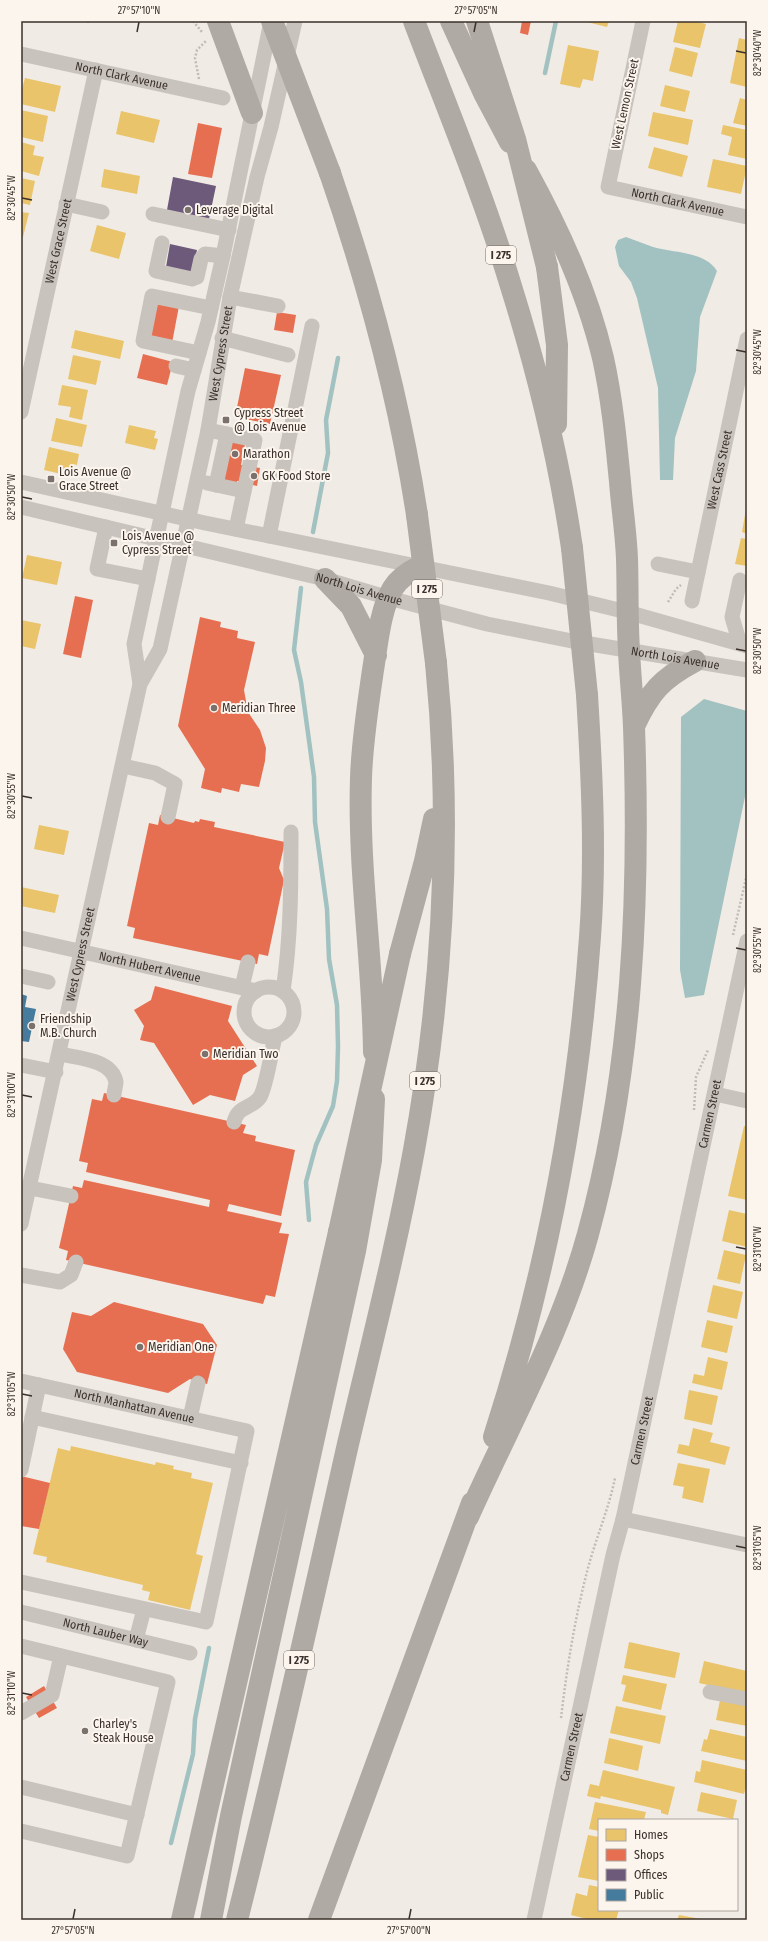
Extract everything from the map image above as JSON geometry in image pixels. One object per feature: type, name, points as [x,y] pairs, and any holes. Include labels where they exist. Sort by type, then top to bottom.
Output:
[{"type":"highway","name":"I 275","points":[[237,1920],[268,1796],[385,1287],[414,1150],[430,1043],[437,976],[443,871],[443,756],[436,663],[417,515],[400,414],[353,240],[330,173],[272,21]]},
{"type":"highway","name":"I 275","points":[[319,1920],[468,1517],[495,1433],[532,1298],[556,1191],[571,1107],[582,1029],[590,936],[592,822],[587,695],[572,548],[563,496],[542,400],[510,283],[481,198],[414,21]]},
{"type":"highway","points":[[451,21],[484,93],[544,202],[564,243],[594,326],[608,385],[613,414],[627,556],[627,612],[634,726],[635,856],[632,948],[624,1050],[614,1122],[597,1198],[576,1273],[553,1333],[527,1392],[468,1517]]},
{"type":"highway","points":[[477,21],[515,139],[547,267],[557,345],[556,431],[563,496]]},
{"type":"highway","points":[[213,30],[252,113]]},
{"type":"highway","points":[[211,1920],[231,1816],[355,1251],[371,1160],[374,1109],[374,1031],[372,975],[362,861],[361,777],[364,734],[376,655],[388,598],[401,577],[421,566]]},
{"type":"highway","points":[[324,579],[351,606],[376,655]]},
{"type":"highway","points":[[634,726],[643,708],[658,686],[676,671],[695,661]]},
{"type":"highway","points":[[182,1920],[339,1232],[400,954],[432,832],[443,756]]},
{"type":"street","name":"West Cypress Street","points":[[140,684],[134,644],[194,370],[211,308],[229,230],[272,21]]},
{"type":"street","name":"West Cypress Street","points":[[21,1224],[124,766],[140,684],[160,650],[187,519],[208,430],[222,338],[230,297],[257,177],[271,127],[295,21]]},
{"type":"street","name":"West Lemon Street","points":[[608,187],[643,21]]},
{"type":"street","name":"North Clark Avenue","points":[[21,54],[223,98]]},
{"type":"street","name":"West Grace Street","points":[[21,412],[96,70]]},
{"type":"street","name":"North Clark Avenue","points":[[608,187],[747,217]]},
{"type":"street","points":[[66,204],[102,212]]},
{"type":"street","points":[[153,214],[229,230]]},
{"type":"street","points":[[162,243],[156,271],[192,279],[197,277],[205,254],[223,256]]},
{"type":"street","points":[[198,275],[218,279]]},
{"type":"street","points":[[199,353],[143,341],[152,296],[211,308]]},
{"type":"street","points":[[230,297],[278,306]]},
{"type":"street","points":[[269,536],[312,326]]},
{"type":"street","points":[[222,338],[288,355]]},
{"type":"street","name":"West Cass Street","points":[[692,601],[692,576],[747,339]]},
{"type":"street","points":[[176,366],[194,370]]},
{"type":"street","points":[[208,430],[255,440],[236,529]]},
{"type":"street","points":[[216,485],[227,434]]},
{"type":"street","points":[[197,481],[244,491]]},
{"type":"street","points":[[21,482],[187,519],[549,593],[627,612],[743,645]]},
{"type":"street","name":"North Lois Avenue","points":[[21,507],[157,538],[324,579],[457,617],[516,630],[747,670]]},
{"type":"street","points":[[106,527],[98,569],[148,579]]},
{"type":"street","points":[[658,564],[692,576]]},
{"type":"street","points":[[740,580],[732,617],[743,645]]},
{"type":"street","points":[[124,766],[155,772],[175,784],[168,817]]},
{"type":"street","points":[[282,990],[288,960],[291,914],[291,832]]},
{"type":"street","name":"North Hubert Avenue","points":[[21,938],[249,989]]},
{"type":"street","name":"Carmen Street","points":[[534,1920],[612,1562],[623,1519],[747,941]]},
{"type":"street","points":[[248,962],[249,989],[244,1010],[245,1019],[249,1026],[255,1032],[263,1036],[275,1036],[287,1030],[294,1015],[292,1000],[282,990],[273,987],[249,989]]},
{"type":"street","points":[[21,976],[48,982]]},
{"type":"street","points":[[234,1122],[239,1111],[252,1104],[260,1097],[275,1036]]},
{"type":"street","points":[[60,1054],[102,1064],[109,1069],[116,1082],[114,1095]]},
{"type":"street","points":[[21,1065],[56,1072]]},
{"type":"street","points":[[715,1094],[747,1101]]},
{"type":"street","points":[[30,1188],[71,1196]]},
{"type":"street","points":[[21,1275],[60,1282],[71,1275],[76,1262]]},
{"type":"street","name":"North Manhattan Avenue","points":[[21,1381],[247,1431],[241,1462]]},
{"type":"street","points":[[190,1418],[198,1383]]},
{"type":"street","points":[[21,1470],[39,1385]]},
{"type":"street","points":[[21,1582],[206,1622],[241,1462],[32,1417]]},
{"type":"street","points":[[623,1519],[747,1545]]},
{"type":"street","points":[[136,1640],[144,1609]]},
{"type":"street","name":"North Lauber Way","points":[[21,1612],[190,1653]]},
{"type":"street","points":[[21,1646],[168,1682],[127,1856],[21,1831]]},
{"type":"street","points":[[21,1713],[52,1695],[61,1656]]},
{"type":"street","points":[[710,1692],[747,1699]]},
{"type":"street","points":[[21,1787],[137,1815]]},
{"type":"path","points":[[203,94],[195,58],[197,50],[213,30]]},
{"type":"path","points":[[668,602],[676,589],[692,576]]},
{"type":"path","points":[[733,936],[747,874]]},
{"type":"path","points":[[694,1114],[696,1077],[710,1045]]},
{"type":"path","points":[[561,1722],[570,1651],[579,1605],[588,1567],[617,1471]]},
{"type":"water","points":[[626,237],[653,247],[697,256],[712,264],[717,271],[700,317],[696,371],[675,438],[673,480],[660,480],[658,388],[637,298],[631,282],[619,266],[615,247],[618,240]]},
{"type":"water","points":[[704,699],[747,711],[747,787],[704,995],[685,998],[680,970],[681,717]]},
{"type":"building: Homes","points":[[583,21],[609,21],[607,27]]},
{"type":"building: Homes","points":[[678,21],[694,21],[706,24],[700,48],[673,42]]},
{"type":"building: Homes","points":[[739,38],[747,40],[747,87],[730,83]]},
{"type":"building: Homes","points":[[568,45],[599,51],[593,81],[583,79],[580,88],[560,84]]},
{"type":"building: Homes","points":[[675,47],[698,53],[692,77],[669,71]]},
{"type":"building: Homes","points":[[25,78],[61,86],[55,112],[21,104],[21,93]]},
{"type":"building: Homes","points":[[665,85],[690,91],[685,112],[660,106]]},
{"type":"building: Homes","points":[[740,98],[747,100],[747,126],[733,123]]},
{"type":"building: Homes","points":[[21,110],[48,116],[43,142],[21,137]]},
{"type":"building: Homes","points":[[121,111],[160,120],[154,143],[116,134]]},
{"type":"building: Homes","points":[[653,112],[693,120],[688,145],[648,136]]},
{"type":"building: Homes","points":[[723,125],[747,130],[747,159],[728,155],[732,137],[721,134]]},
{"type":"building: Homes","points":[[21,142],[35,146],[33,155],[44,157],[39,176],[21,171]]},
{"type":"building: Homes","points":[[654,147],[688,156],[682,177],[648,168]]},
{"type":"building: Homes","points":[[713,159],[747,166],[741,194],[707,187]]},
{"type":"building: Homes","points":[[104,169],[140,176],[137,194],[101,187]]},
{"type":"building: Homes","points":[[21,178],[35,181],[30,205],[21,203]]},
{"type":"building: Homes","points":[[21,212],[29,213],[23,237],[21,237]]},
{"type":"building: Homes","points":[[97,225],[126,233],[119,259],[90,251]]},
{"type":"building: Homes","points":[[75,330],[124,341],[120,359],[71,348]]},
{"type":"building: Homes","points":[[73,355],[101,361],[96,385],[68,379]]},
{"type":"building: Homes","points":[[62,385],[88,390],[82,420],[69,417],[71,407],[58,405]]},
{"type":"building: Homes","points":[[56,418],[87,425],[82,447],[51,441]]},
{"type":"building: Homes","points":[[129,425],[156,431],[154,438],[158,439],[155,450],[125,443]]},
{"type":"building: Homes","points":[[49,447],[79,454],[77,465],[73,464],[70,476],[44,470]]},
{"type":"building: Homes","points":[[747,509],[747,534],[742,532]]},
{"type":"building: Homes","points":[[741,538],[747,539],[747,566],[735,564]]},
{"type":"building: Homes","points":[[27,555],[62,562],[57,585],[22,578]]},
{"type":"building: Homes","points":[[21,620],[41,624],[35,649],[21,646]]},
{"type":"building: Homes","points":[[39,825],[69,831],[64,855],[34,849]]},
{"type":"building: Homes","points":[[21,887],[59,895],[55,913],[21,906]]},
{"type":"building: Homes","points":[[744,1126],[747,1127],[747,1200],[728,1196]]},
{"type":"building: Homes","points":[[729,1210],[747,1214],[747,1247],[722,1241]]},
{"type":"building: Homes","points":[[724,1250],[746,1255],[740,1284],[717,1279]]},
{"type":"building: Homes","points":[[713,1285],[743,1292],[737,1319],[707,1312]]},
{"type":"building: Homes","points":[[707,1320],[733,1326],[727,1353],[701,1347]]},
{"type":"building: Homes","points":[[708,1357],[728,1362],[722,1390],[692,1383],[694,1374],[704,1376]]},
{"type":"building: Homes","points":[[689,1390],[718,1396],[712,1425],[684,1419]]},
{"type":"building: Homes","points":[[693,1428],[713,1433],[710,1442],[730,1447],[725,1465],[677,1453],[679,1444],[689,1446]]},
{"type":"building: Homes","points":[[71,1446],[155,1465],[156,1462],[174,1466],[173,1469],[192,1473],[191,1478],[213,1483],[196,1554],[203,1556],[190,1610],[148,1600],[150,1592],[142,1590],[143,1585],[46,1562],[47,1557],[33,1554],[58,1448],[70,1451]]},
{"type":"building: Homes","points":[[678,1463],[710,1469],[703,1503],[682,1498],[684,1487],[673,1485]]},
{"type":"building: Homes","points":[[629,1642],[680,1653],[675,1678],[624,1668]]},
{"type":"building: Homes","points":[[704,1661],[747,1671],[747,1694],[699,1683]]},
{"type":"building: Homes","points":[[623,1675],[667,1684],[661,1710],[622,1701],[626,1685],[621,1684]]},
{"type":"building: Homes","points":[[720,1700],[747,1706],[747,1726],[716,1720]]},
{"type":"building: Homes","points":[[616,1706],[666,1716],[660,1744],[610,1733]]},
{"type":"building: Homes","points":[[710,1729],[747,1737],[747,1761],[701,1751],[704,1739],[707,1740]]},
{"type":"building: Homes","points":[[609,1738],[643,1746],[638,1771],[604,1763]]},
{"type":"building: Homes","points":[[702,1760],[747,1770],[747,1783],[744,1794],[694,1782],[696,1771],[700,1772]]},
{"type":"building: Homes","points":[[603,1770],[675,1787],[668,1815],[661,1813],[661,1810],[601,1796],[600,1799],[587,1796],[590,1784],[599,1786]]},
{"type":"building: Homes","points":[[701,1792],[737,1800],[733,1819],[697,1811]]},
{"type":"building: Homes","points":[[595,1802],[646,1812],[644,1819],[598,1819],[598,1831],[589,1829]]},
{"type":"building: Homes","points":[[588,1835],[598,1837],[598,1881],[578,1877]]},
{"type":"building: Homes","points":[[589,1885],[598,1887],[598,1911],[619,1911],[616,1920],[591,1920],[571,1915],[576,1893],[587,1896]]},
{"type":"building: Homes","points":[[679,1915],[701,1919],[701,1920],[677,1920]]},
{"type":"building: Shops","points":[[522,21],[531,21],[528,35],[520,33]]},
{"type":"building: Shops","points":[[198,123],[222,128],[212,178],[188,174]]},
{"type":"building: Shops","points":[[157,301],[179,306],[172,343],[150,338]]},
{"type":"building: Shops","points":[[277,312],[296,315],[293,333],[274,330]]},
{"type":"building: Shops","points":[[143,354],[173,362],[167,385],[137,378]]},
{"type":"building: Shops","points":[[245,368],[281,375],[270,424],[235,417]]},
{"type":"building: Shops","name":"Marathon","points":[[230,441],[245,444],[241,465],[260,468],[257,486],[237,481],[236,488],[221,485]]},
{"type":"building: Shops","points":[[75,596],[93,600],[81,658],[63,654]]},
{"type":"building: Shops","name":"Meridian Three","points":[[200,617],[221,622],[220,627],[238,631],[237,638],[255,642],[244,690],[248,712],[260,730],[266,748],[265,761],[259,787],[241,784],[239,792],[222,788],[221,793],[201,788],[205,769],[178,726]]},
{"type":"building: Shops","points":[[160,815],[194,823],[195,821],[199,822],[200,819],[215,822],[214,827],[285,842],[279,868],[284,880],[268,956],[259,954],[257,964],[133,938],[135,928],[127,926],[149,823],[158,825]]},
{"type":"building: Shops","name":"Meridian Two","points":[[155,986],[232,1006],[228,1021],[257,1066],[243,1075],[235,1101],[210,1095],[193,1105],[154,1043],[140,1040],[144,1026],[134,1010],[151,1000]]},
{"type":"building: Shops","points":[[104,1093],[246,1125],[243,1133],[256,1136],[255,1141],[295,1150],[281,1216],[229,1204],[227,1211],[282,1223],[279,1233],[289,1234],[275,1297],[266,1295],[263,1304],[66,1260],[68,1251],[59,1248],[73,1186],[82,1188],[84,1180],[209,1207],[210,1200],[86,1172],[88,1163],[79,1161],[92,1099],[102,1101]]},
{"type":"building: Shops","name":"Meridian One","points":[[114,1302],[203,1324],[217,1345],[207,1384],[190,1379],[168,1393],[77,1372],[63,1349],[72,1312],[91,1316]]},
{"type":"building: Shops","points":[[21,1476],[50,1483],[39,1529],[21,1526]]},
{"type":"building: Shops","points":[[44,1686],[57,1708],[39,1718],[26,1697]]},
{"type":"building: Offices","points":[[173,177],[216,186],[209,219],[167,210]]},
{"type":"building: Offices","points":[[170,244],[197,250],[192,272],[166,267]]},
{"type":"building: Public","points":[[21,994],[27,996],[25,1007],[36,1009],[29,1042],[21,1041]]},
{"type":"waterway","points":[[545,73],[556,21]]},
{"type":"waterway","points":[[313,532],[328,453],[326,420],[338,358]]},
{"type":"waterway","points":[[301,588],[294,650],[301,682],[314,777],[315,822],[327,909],[329,959],[337,1005],[338,1046],[337,1081],[333,1106],[316,1145],[306,1182],[309,1220]]},
{"type":"waterway","points":[[171,1843],[193,1754],[195,1719],[209,1648]]},
{"type":"place","name":"Leverage Digital","points":[[188,210]]},
{"type":"place","name":"Cypress Street @ Lois Avenue","points":[[226,420]]},
{"type":"place","name":"Marathon","points":[[235,454]]},
{"type":"place","name":"GK Food Store","points":[[254,476]]},
{"type":"place","name":"Lois Avenue @ Grace Street","points":[[51,479]]},
{"type":"place","name":"Lois Avenue @ Cypress Street","points":[[114,543]]},
{"type":"place","name":"Meridian Three","points":[[214,708]]},
{"type":"place","name":"Friendship M.B. Church","points":[[32,1026]]},
{"type":"place","name":"Meridian Two","points":[[205,1054]]},
{"type":"place","name":"Meridian One","points":[[140,1347]]},
{"type":"place","name":"Charley's Steak House","points":[[85,1731]]}]
